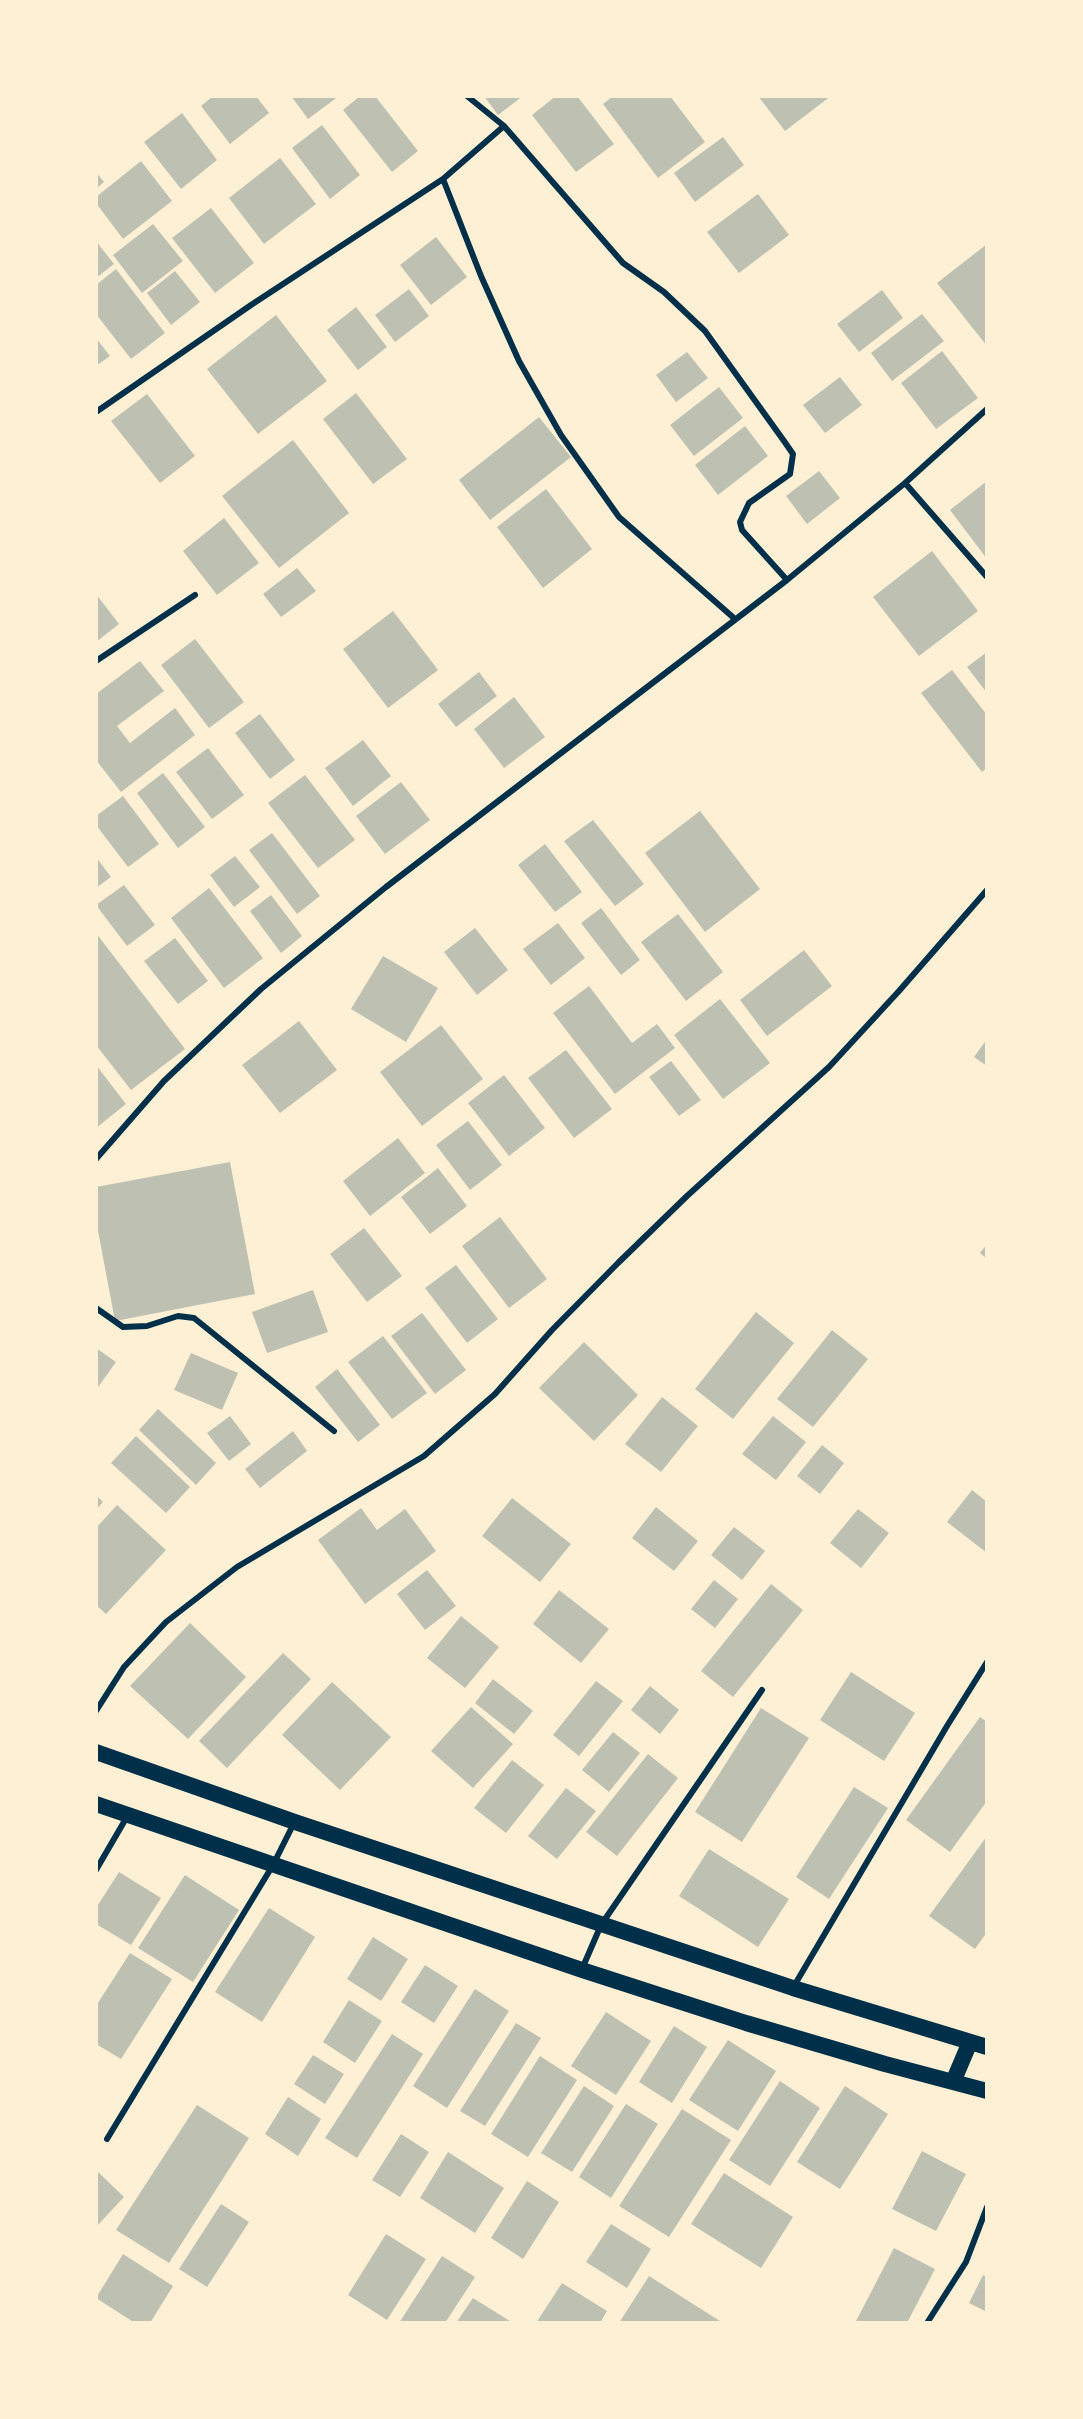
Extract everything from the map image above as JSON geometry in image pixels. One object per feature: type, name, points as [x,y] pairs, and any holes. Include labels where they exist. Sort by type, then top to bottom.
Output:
[{"type":"highway","points":[[96,1752],[295,1822],[793,1988],[987,2048]]},
{"type":"highway","points":[[96,1804],[582,1970],[746,2023],[987,2091]]},
{"type":"highway","points":[[953,2082],[970,2042]]},
{"type":"street","points":[[467,96],[504,126],[623,263],[664,292],[705,331],[793,454],[790,474],[749,503],[740,522],[742,530],[787,580]]},
{"type":"street","points":[[96,412],[251,305],[443,179],[504,126]]},
{"type":"street","points":[[443,179],[481,276],[519,361],[561,435],[619,517],[735,620]]},
{"type":"street","points":[[96,1159],[164,1081],[261,989],[396,880],[787,580],[905,483],[987,409]]},
{"type":"street","points":[[905,483],[987,577]]},
{"type":"street","points":[[96,661],[195,596]]},
{"type":"street","points":[[96,1711],[124,1667],[166,1622],[237,1568],[424,1456],[495,1394],[552,1330],[633,1248],[829,1067],[987,890]]},
{"type":"street","points":[[96,1308],[123,1327],[147,1326],[178,1316],[195,1318],[334,1431]]},
{"type":"street","points":[[793,1988],[987,1662]]},
{"type":"street","points":[[582,1970],[601,1924],[762,1690]]},
{"type":"street","points":[[96,1870],[128,1815]]},
{"type":"street","points":[[107,2139],[273,1865],[295,1822]]},
{"type":"street","points":[[927,2323],[966,2262],[987,2207]]},
{"type":"building","points":[[213,96],[256,96],[269,113],[230,144],[201,106]]},
{"type":"building","points":[[291,96],[339,96],[308,119]]},
{"type":"building","points":[[360,96],[375,96],[418,151],[392,172],[343,110]]},
{"type":"building","points":[[484,96],[523,96],[498,115]]},
{"type":"building","points":[[556,96],[577,96],[614,144],[576,172],[532,115]]},
{"type":"building","points":[[613,96],[670,96],[705,142],[658,178],[603,104]]},
{"type":"building","points":[[758,96],[831,96],[785,131]]},
{"type":"building","points":[[182,113],[217,160],[181,189],[144,142]]},
{"type":"building","points":[[322,125],[360,175],[330,199],[292,148]]},
{"type":"building","points":[[723,137],[744,165],[695,202],[674,173]]},
{"type":"building","points":[[280,158],[316,204],[264,244],[229,198]]},
{"type":"building","points":[[141,161],[172,201],[123,239],[96,203],[96,197]]},
{"type":"building","points":[[96,172],[104,182],[96,189]]},
{"type":"building","points":[[758,194],[789,235],[739,273],[707,232]]},
{"type":"building","points":[[211,208],[254,263],[215,293],[172,238]]},
{"type":"building","points":[[153,224],[183,261],[142,293],[113,255]]},
{"type":"building","points":[[436,237],[467,277],[431,305],[400,265]]},
{"type":"building","points":[[96,241],[114,264],[96,278]]},
{"type":"building","points":[[987,244],[987,346],[937,283]]},
{"type":"building","points":[[116,269],[165,333],[131,359],[96,314],[96,285]]},
{"type":"building","points":[[175,271],[200,302],[171,325],[147,293]]},
{"type":"building","points":[[409,289],[429,316],[395,342],[375,315]]},
{"type":"building","points":[[882,290],[903,318],[859,352],[837,324]]},
{"type":"building","points":[[356,307],[387,347],[358,370],[327,330]]},
{"type":"building","points":[[922,314],[944,341],[892,381],[871,353]]},
{"type":"building","points":[[276,315],[327,381],[258,434],[207,369]]},
{"type":"building","points":[[96,338],[110,356],[96,366]]},
{"type":"building","points":[[942,351],[978,398],[936,429],[901,383]]},
{"type":"building","points":[[687,352],[708,378],[676,402],[656,375]]},
{"type":"building","points":[[840,377],[862,405],[825,433],[803,405]]},
{"type":"building","points":[[719,387],[743,418],[694,456],[670,425]]},
{"type":"building","points":[[356,393],[407,459],[373,484],[323,419]]},
{"type":"building","points":[[147,394],[195,456],[160,483],[111,421]]},
{"type":"building","points":[[539,417],[571,457],[490,520],[459,480]]},
{"type":"building","points":[[745,426],[768,456],[718,495],[695,465]]},
{"type":"building","points":[[293,440],[349,513],[279,568],[222,496]]},
{"type":"building","points":[[819,471],[840,498],[807,524],[786,496]]},
{"type":"building","points":[[987,481],[987,559],[950,510]]},
{"type":"building","points":[[546,489],[592,549],[543,588],[497,527]]},
{"type":"building","points":[[224,518],[259,563],[217,595],[183,551]]},
{"type":"building","points":[[932,551],[978,611],[919,656],[873,597]]},
{"type":"building","points":[[297,568],[316,591],[281,617],[263,594]]},
{"type":"building","points":[[96,594],[119,624],[96,642]]},
{"type":"building","points":[[393,611],[438,670],[388,708],[343,649]]},
{"type":"building","points":[[195,639],[244,702],[209,728],[161,665]]},
{"type":"building","points":[[987,652],[987,693],[967,667]]},
{"type":"building","points":[[140,661],[164,691],[117,726],[130,743],[175,708],[195,735],[121,792],[96,760],[96,694]]},
{"type":"building","points":[[952,670],[987,715],[987,767],[982,772],[921,693]]},
{"type":"building","points":[[479,672],[497,696],[456,727],[438,704]]},
{"type":"building","points":[[514,697],[545,737],[504,768],[474,729]]},
{"type":"building","points":[[260,714],[295,760],[270,779],[235,733]]},
{"type":"building","points":[[363,740],[391,776],[353,806],[325,768]]},
{"type":"building","points":[[208,748],[244,795],[212,819],[176,772]]},
{"type":"building","points":[[163,773],[205,827],[178,848],[137,793]]},
{"type":"building","points":[[305,775],[355,840],[318,868],[268,803]]},
{"type":"building","points":[[401,782],[430,820],[385,854],[356,816]]},
{"type":"building","points":[[123,796],[159,844],[128,867],[96,825],[96,816]]},
{"type":"building","points":[[700,811],[760,889],[705,932],[645,853]]},
{"type":"building","points":[[593,820],[644,884],[615,906],[564,841]]},
{"type":"building","points":[[272,833],[320,896],[297,914],[249,850]]},
{"type":"building","points":[[545,844],[582,892],[555,912],[518,865]]},
{"type":"building","points":[[235,856],[260,887],[234,907],[210,875]]},
{"type":"building","points":[[96,857],[111,877],[96,888]]},
{"type":"building","points":[[124,885],[155,925],[127,946],[96,905]]},
{"type":"building","points":[[209,888],[263,958],[224,988],[171,918]]},
{"type":"building","points":[[271,895],[302,936],[281,953],[250,911]]},
{"type":"building","points":[[601,908],[640,960],[621,975],[581,923]]},
{"type":"building","points":[[678,914],[723,972],[686,1001],[641,942]]},
{"type":"building","points":[[558,923],[585,958],[551,985],[523,949]]},
{"type":"building","points":[[475,928],[508,970],[477,995],[444,952]]},
{"type":"building","points":[[96,933],[185,1049],[131,1090],[96,1045]]},
{"type":"building","points":[[175,938],[208,981],[178,1004],[144,961]]},
{"type":"building","points":[[804,950],[832,986],[767,1036],[740,1000]]},
{"type":"building","points":[[383,956],[438,988],[406,1042],[351,1009]]},
{"type":"building","points":[[589,986],[632,1043],[657,1024],[675,1048],[615,1094],[553,1013]]},
{"type":"building","points":[[720,999],[770,1063],[723,1099],[674,1035]]},
{"type":"building","points":[[299,1021],[337,1070],[280,1113],[242,1065]]},
{"type":"building","points":[[441,1025],[483,1079],[422,1126],[380,1072]]},
{"type":"building","points":[[987,1039],[987,1066],[974,1057]]},
{"type":"building","points":[[566,1050],[612,1109],[574,1138],[528,1078]]},
{"type":"building","points":[[671,1061],[701,1100],[679,1116],[649,1077]]},
{"type":"building","points":[[96,1065],[126,1104],[96,1128]]},
{"type":"building","points":[[504,1075],[545,1128],[509,1156],[468,1103]]},
{"type":"building","points":[[468,1121],[502,1165],[470,1190],[436,1145]]},
{"type":"building","points":[[398,1138],[425,1173],[370,1216],[343,1181]]},
{"type":"building","points":[[230,1162],[255,1294],[115,1321],[96,1220],[96,1187]]},
{"type":"building","points":[[438,1168],[467,1206],[430,1234],[401,1197]]},
{"type":"building","points":[[500,1217],[547,1279],[509,1308],[462,1246]]},
{"type":"building","points":[[364,1228],[402,1276],[367,1302],[330,1254]]},
{"type":"building","points":[[987,1244],[987,1259],[980,1253]]},
{"type":"building","points":[[456,1265],[498,1319],[467,1343],[425,1288]]},
{"type":"building","points":[[313,1290],[328,1332],[267,1353],[252,1312]]},
{"type":"building","points":[[756,1312],[794,1343],[733,1419],[695,1389]]},
{"type":"building","points":[[422,1313],[466,1370],[435,1394],[391,1336]]},
{"type":"building","points":[[832,1330],[868,1359],[813,1427],[777,1399]]},
{"type":"building","points":[[383,1336],[427,1393],[392,1419],[348,1362]]},
{"type":"building","points":[[584,1342],[638,1395],[594,1441],[539,1388]]},
{"type":"building","points":[[96,1348],[116,1362],[96,1390]]},
{"type":"building","points":[[191,1353],[238,1373],[222,1410],[174,1390]]},
{"type":"building","points":[[337,1369],[380,1425],[358,1442],[315,1387]]},
{"type":"building","points":[[662,1397],[698,1426],[661,1472],[625,1444]]},
{"type":"building","points":[[158,1409],[216,1463],[196,1485],[139,1430]]},
{"type":"building","points":[[230,1416],[251,1444],[229,1461],[207,1433]]},
{"type":"building","points":[[773,1416],[806,1442],[776,1480],[742,1454]]},
{"type":"building","points":[[293,1431],[307,1451],[260,1488],[245,1469]]},
{"type":"building","points":[[136,1436],[190,1487],[166,1513],[111,1463]]},
{"type":"building","points":[[822,1445],[844,1463],[820,1494],[797,1476]]},
{"type":"building","points":[[972,1490],[987,1502],[987,1553],[947,1522]]},
{"type":"building","points":[[96,1495],[103,1502],[96,1510]]},
{"type":"building","points":[[512,1498],[571,1544],[540,1582],[482,1536]]},
{"type":"building","points":[[117,1505],[166,1550],[106,1614],[96,1605],[96,1528]]},
{"type":"building","points":[[656,1507],[698,1541],[674,1571],[632,1538]]},
{"type":"building","points":[[361,1508],[377,1530],[405,1509],[436,1551],[365,1604],[318,1540]]},
{"type":"building","points":[[858,1509],[889,1533],[861,1568],[830,1543]]},
{"type":"building","points":[[734,1527],[765,1551],[742,1580],[711,1555]]},
{"type":"building","points":[[427,1570],[456,1606],[425,1630],[397,1594]]},
{"type":"building","points":[[714,1580],[738,1599],[715,1628],[691,1609]]},
{"type":"building","points":[[771,1584],[803,1610],[733,1697],[701,1671]]},
{"type":"building","points":[[559,1590],[609,1629],[581,1663],[533,1624]]},
{"type":"building","points":[[461,1616],[499,1647],[465,1688],[427,1658]]},
{"type":"building","points":[[190,1623],[246,1677],[188,1739],[130,1686]]},
{"type":"building","points":[[283,1653],[311,1679],[227,1768],[199,1741]]},
{"type":"building","points":[[851,1672],[915,1713],[884,1761],[820,1720]]},
{"type":"building","points":[[493,1679],[533,1711],[514,1734],[475,1703]]},
{"type":"building","points":[[596,1681],[623,1701],[579,1756],[553,1735]]},
{"type":"building","points":[[332,1682],[391,1737],[340,1790],[282,1735]]},
{"type":"building","points":[[650,1686],[679,1710],[660,1734],[631,1710]]},
{"type":"building","points":[[471,1707],[513,1744],[473,1788],[431,1751]]},
{"type":"building","points":[[761,1708],[809,1738],[742,1842],[695,1812]]},
{"type":"building","points":[[980,1717],[987,1722],[987,1801],[950,1852],[906,1820]]},
{"type":"building","points":[[613,1732],[640,1753],[609,1792],[582,1770]]},
{"type":"building","points":[[648,1754],[678,1778],[617,1856],[586,1832]]},
{"type":"building","points":[[512,1760],[544,1785],[506,1833],[474,1808]]},
{"type":"building","points":[[854,1787],[888,1808],[829,1899],[796,1877]]},
{"type":"building","points":[[566,1788],[596,1811],[557,1859],[528,1836]]},
{"type":"building","points":[[987,1836],[987,1932],[975,1949],[929,1916]]},
{"type":"building","points":[[709,1849],[789,1899],[758,1947],[679,1896]]},
{"type":"building","points":[[119,1872],[161,1898],[131,1945],[96,1924],[96,1908]]},
{"type":"building","points":[[185,1875],[239,1910],[193,1982],[138,1948]]},
{"type":"building","points":[[269,1908],[315,1937],[262,2022],[215,1992]]},
{"type":"building","points":[[373,1937],[408,1959],[381,2001],[347,1979]]},
{"type":"building","points":[[130,1953],[172,1979],[121,2059],[96,2044],[96,2006]]},
{"type":"building","points":[[425,1965],[458,1986],[434,2023],[401,2002]]},
{"type":"building","points":[[475,1989],[509,2011],[447,2108],[413,2086]]},
{"type":"building","points":[[349,2000],[382,2021],[355,2063],[323,2042]]},
{"type":"building","points":[[606,2012],[651,2041],[616,2095],[571,2066]]},
{"type":"building","points":[[516,2023],[541,2038],[485,2126],[460,2111]]},
{"type":"building","points":[[674,2026],[707,2047],[672,2103],[639,2082]]},
{"type":"building","points":[[392,2034],[423,2054],[357,2158],[325,2138]]},
{"type":"building","points":[[728,2040],[776,2071],[738,2131],[689,2100]]},
{"type":"building","points":[[313,2055],[344,2074],[325,2104],[294,2084]]},
{"type":"building","points":[[540,2056],[577,2080],[528,2157],[491,2134]]},
{"type":"building","points":[[780,2081],[820,2108],[770,2186],[729,2160]]},
{"type":"building","points":[[584,2086],[614,2106],[572,2172],[541,2153]]},
{"type":"building","points":[[845,2086],[888,2114],[840,2189],[797,2162]]},
{"type":"building","points":[[288,2097],[321,2119],[298,2156],[265,2134]]},
{"type":"building","points":[[626,2104],[658,2124],[611,2198],[579,2177]]},
{"type":"building","points":[[197,2105],[249,2138],[169,2263],[116,2230]]},
{"type":"building","points":[[682,2109],[731,2140],[669,2237],[619,2206]]},
{"type":"building","points":[[401,2134],[429,2152],[400,2197],[372,2180]]},
{"type":"building","points":[[922,2151],[966,2174],[936,2231],[892,2209]]},
{"type":"building","points":[[448,2152],[504,2188],[475,2233],[420,2198]]},
{"type":"building","points":[[96,2170],[124,2197],[96,2227]]},
{"type":"building","points":[[724,2173],[793,2217],[761,2268],[691,2224]]},
{"type":"building","points":[[527,2181],[559,2202],[523,2259],[491,2238]]},
{"type":"building","points":[[221,2204],[249,2222],[207,2287],[179,2269]]},
{"type":"building","points":[[611,2224],[651,2249],[627,2288],[586,2262]]},
{"type":"building","points":[[386,2234],[426,2259],[387,2320],[348,2295]]},
{"type":"building","points":[[894,2248],[935,2269],[907,2323],[855,2323]]},
{"type":"building","points":[[123,2254],[173,2286],[150,2323],[135,2323],[96,2298]]},
{"type":"building","points":[[442,2256],[475,2277],[445,2323],[399,2323]]},
{"type":"building","points":[[983,2275],[987,2277],[987,2312],[969,2303]]},
{"type":"building","points":[[649,2276],[723,2323],[619,2323]]},
{"type":"building","points":[[562,2283],[607,2311],[600,2323],[536,2323]]},
{"type":"building","points":[[473,2298],[513,2323],[456,2323]]}]
